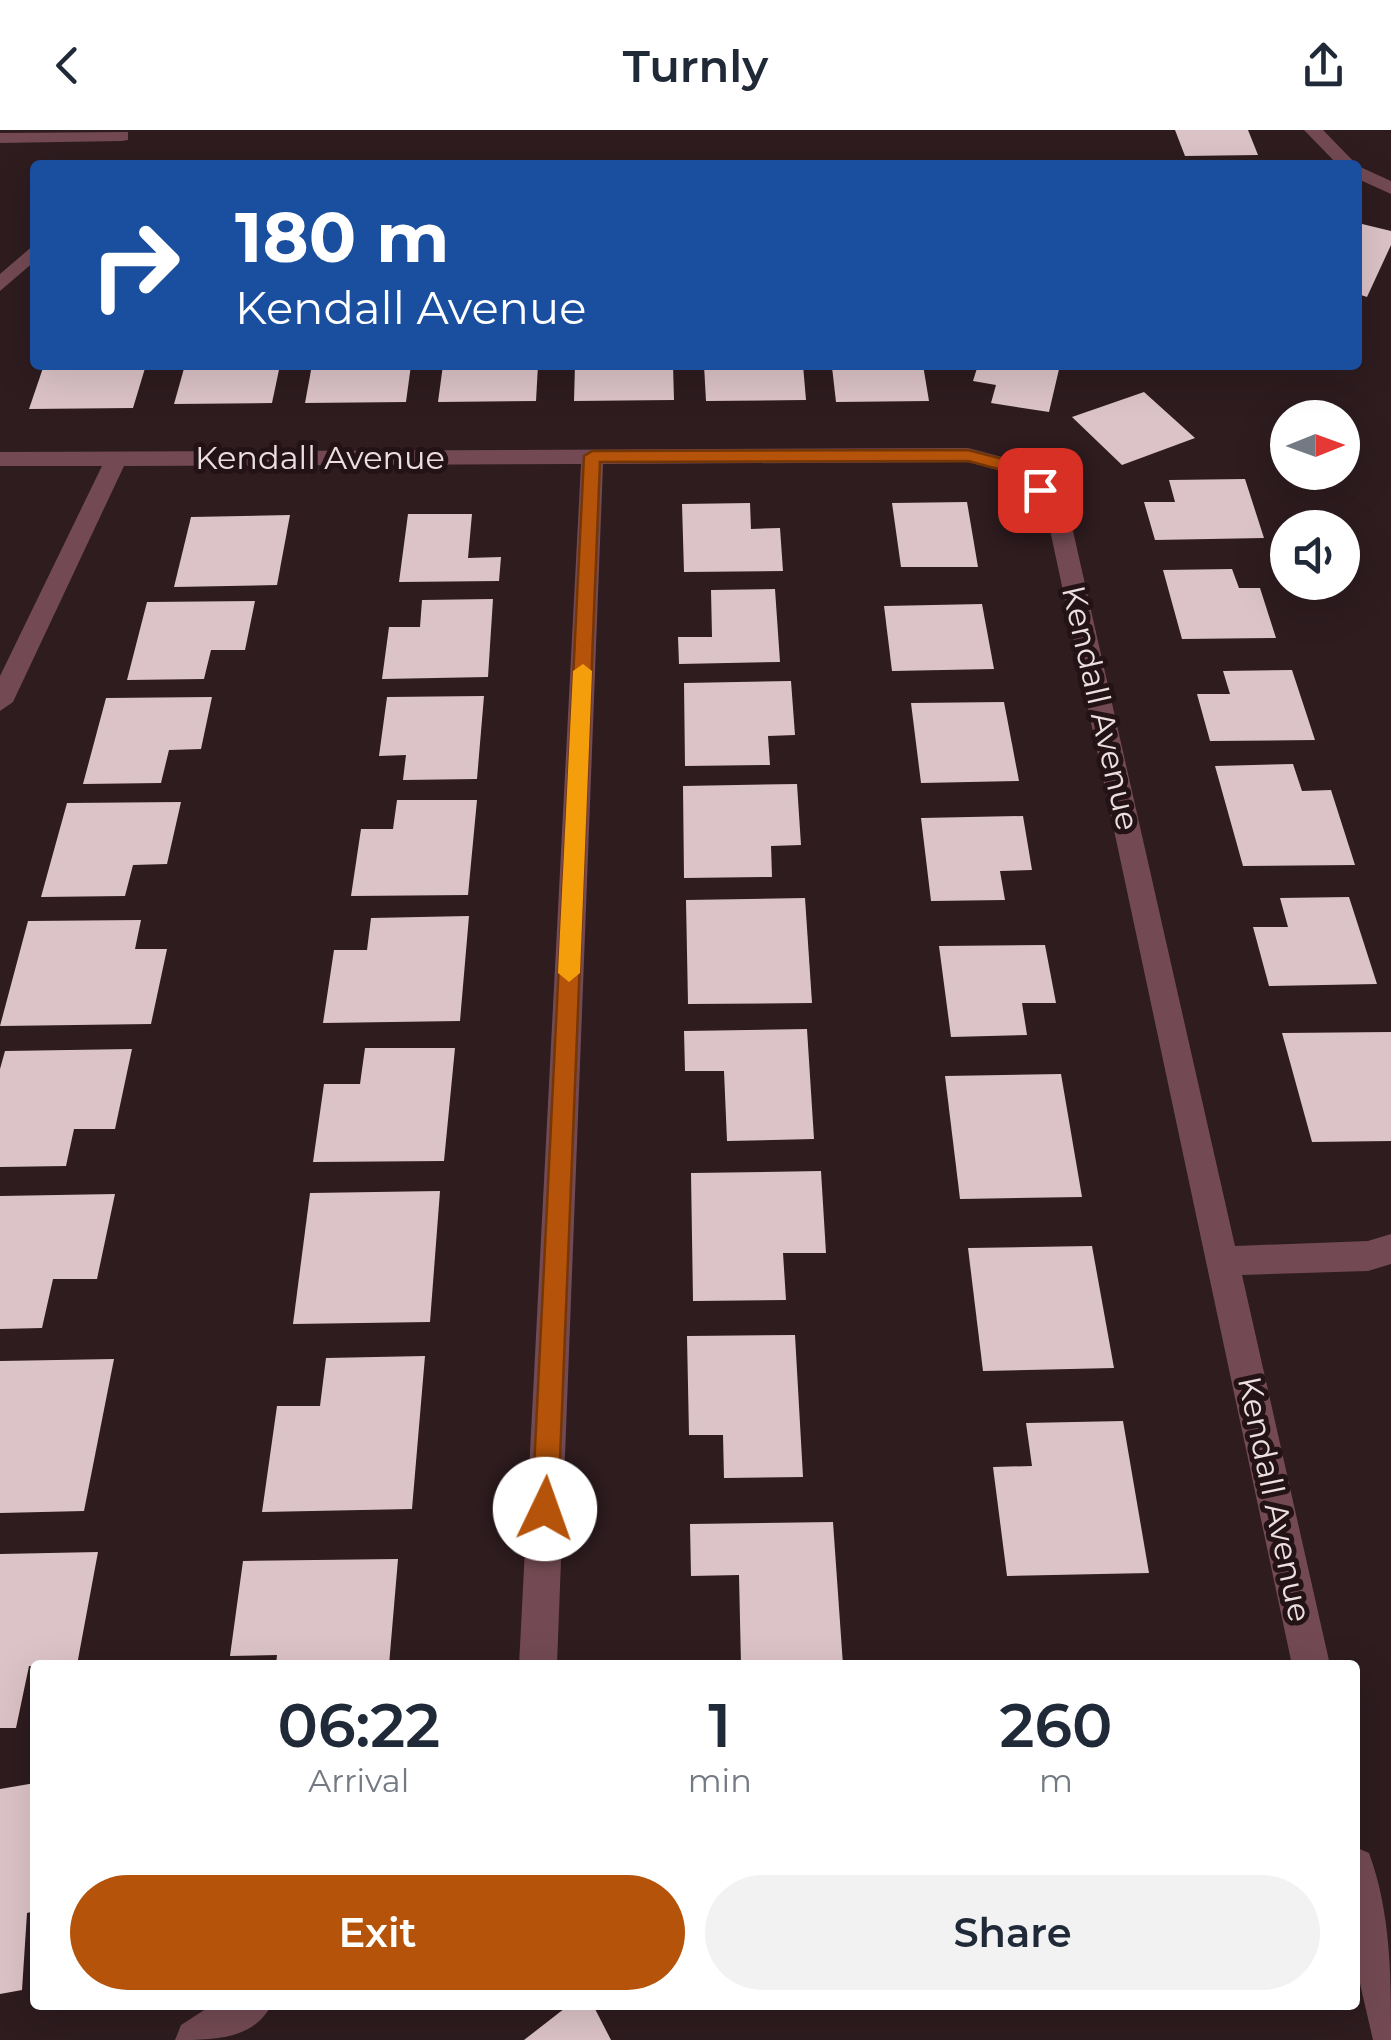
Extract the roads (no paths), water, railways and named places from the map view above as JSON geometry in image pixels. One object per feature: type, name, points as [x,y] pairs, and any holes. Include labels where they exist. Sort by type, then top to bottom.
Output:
[{"type":"street","points":[[1313,130],[1343,160]]},
{"type":"street","points":[[0,138],[120,139]]},
{"type":"street","points":[[1362,174],[1391,188]]},
{"type":"street","points":[[0,285],[30,255]]},
{"type":"street","points":[[538,1660],[592,456]]},
{"type":"street","name":"Kendall Avenue","points":[[0,459],[968,456],[1024,470],[1057,509],[1310,1660]]},
{"type":"street","points":[[0,702],[118,458]]},
{"type":"street","points":[[1224,1261],[1368,1256],[1391,1249]]},
{"type":"street","points":[[1360,1890],[1391,2033]]},
{"type":"street","points":[[196,2040],[242,2010]]}]
